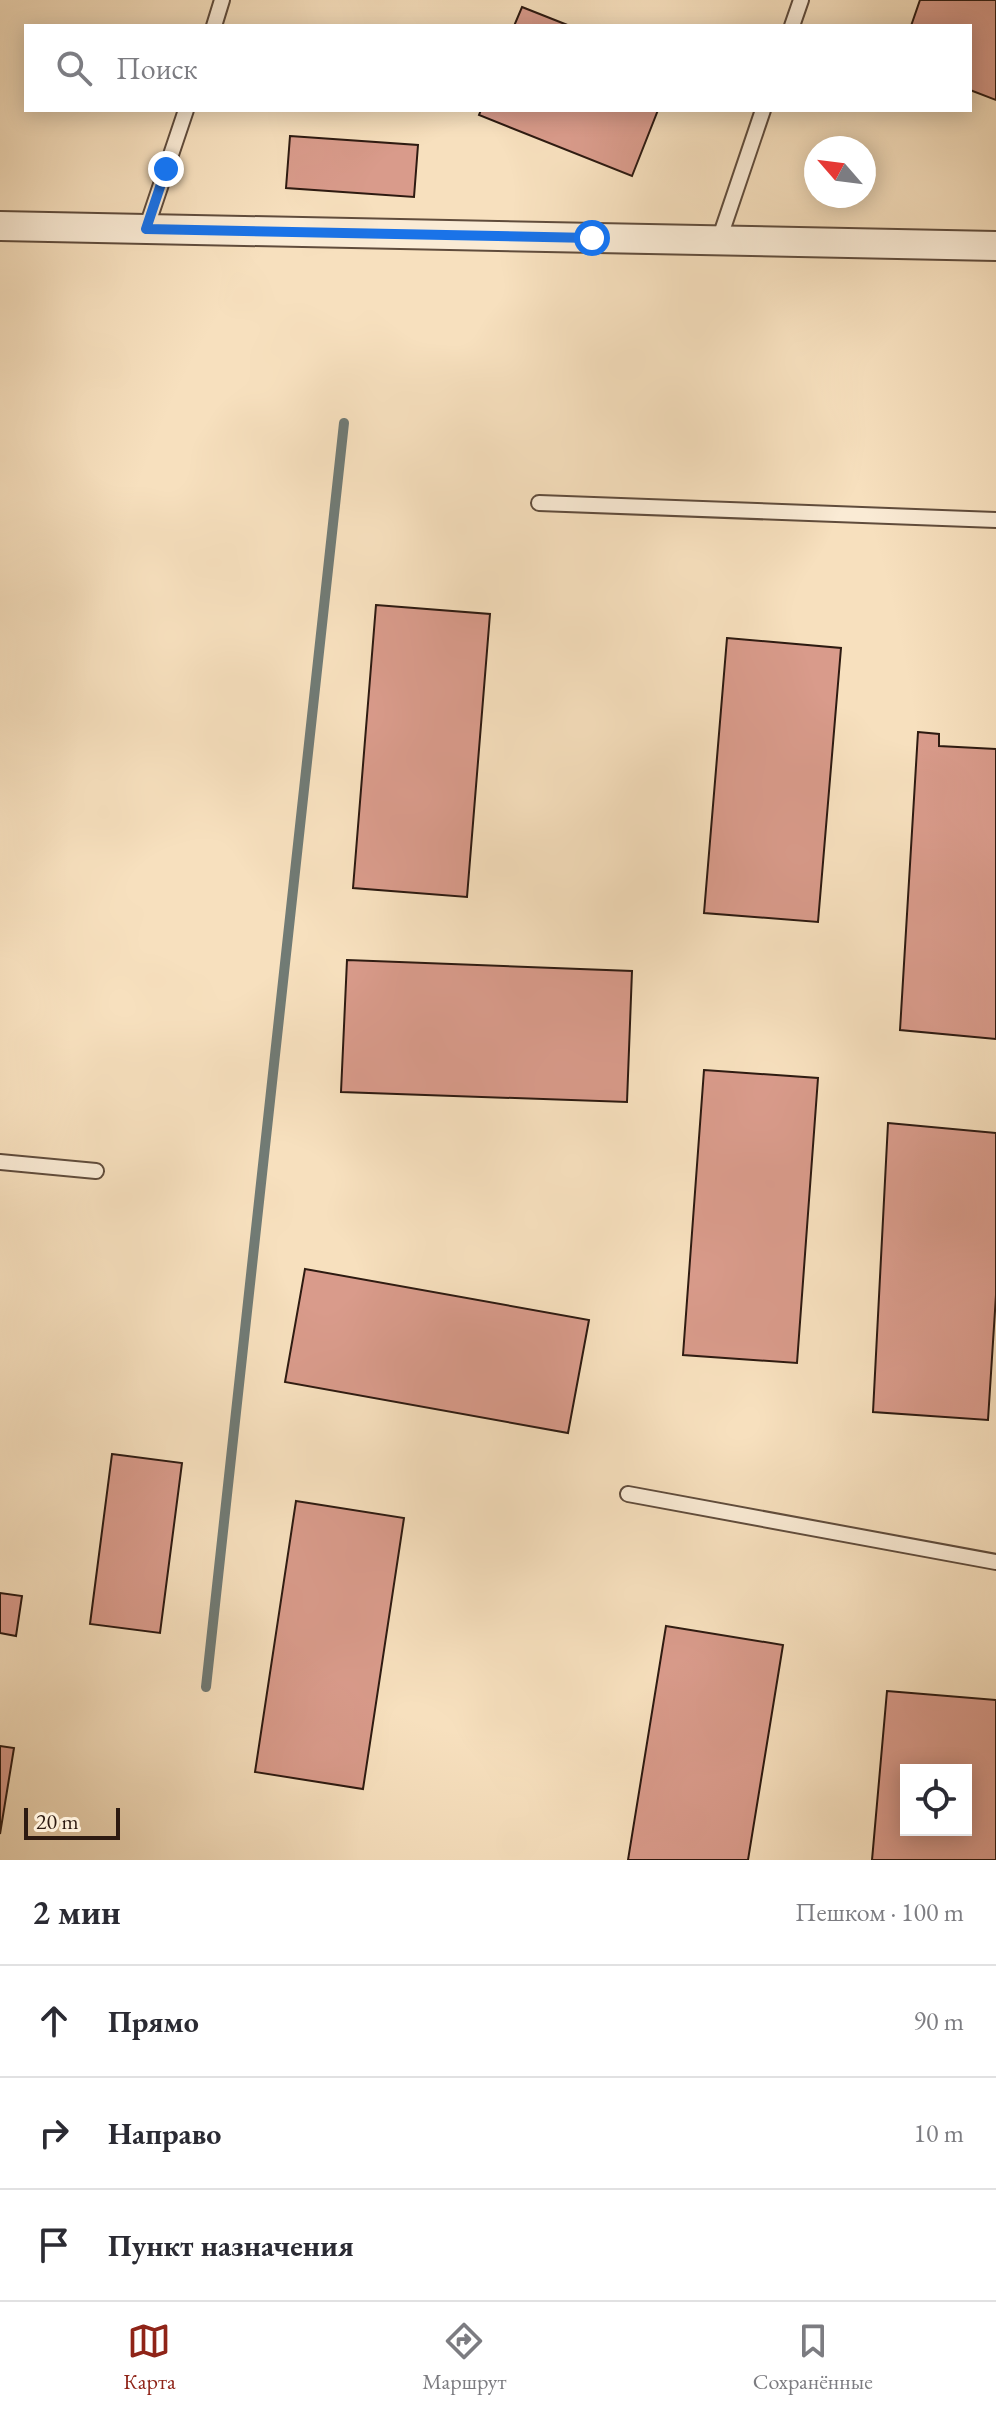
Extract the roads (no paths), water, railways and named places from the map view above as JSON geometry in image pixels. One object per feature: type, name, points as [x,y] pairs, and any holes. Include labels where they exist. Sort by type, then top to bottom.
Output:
[{"type":"street","points":[[0,226],[996,246]]},
{"type":"lane","points":[[215,24],[222,0]]},
{"type":"lane","points":[[793,24],[801,0]]},
{"type":"lane","points":[[146,229],[185,112]]},
{"type":"lane","points":[[719,240],[762,112]]},
{"type":"lane","points":[[539,503],[996,520]]},
{"type":"lane","points":[[0,1162],[96,1171]]},
{"type":"lane","points":[[628,1494],[996,1562]]},
{"type":"waterway","points":[[206,1687],[344,423]]}]
